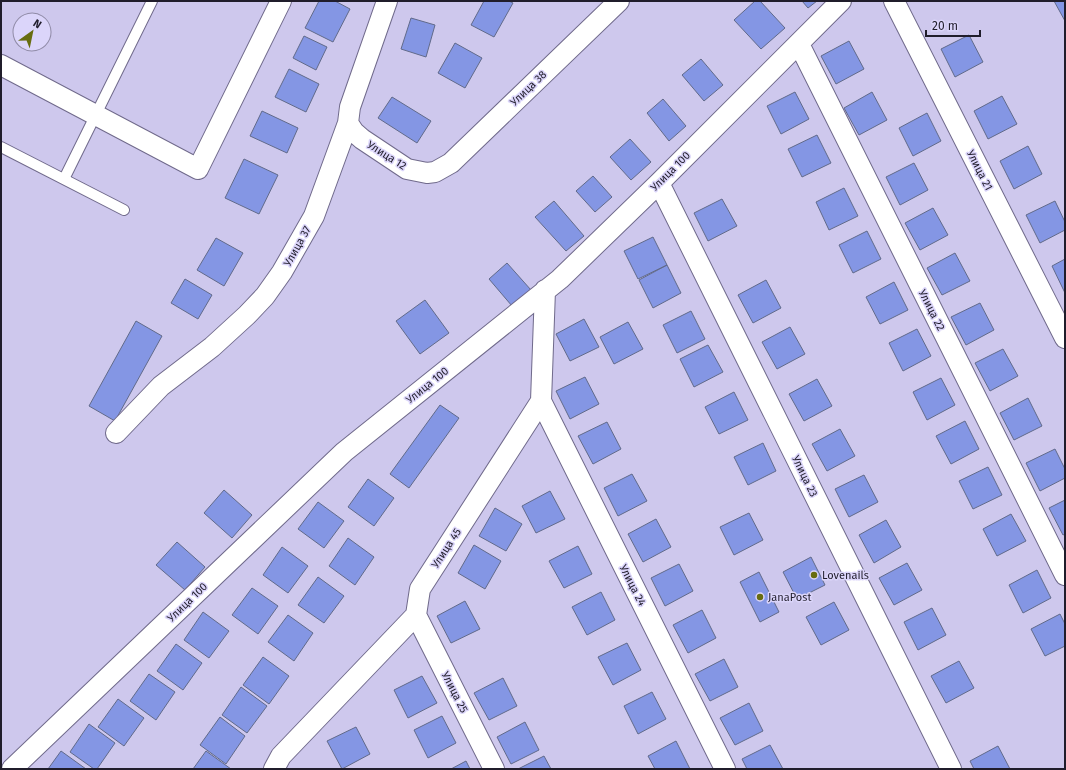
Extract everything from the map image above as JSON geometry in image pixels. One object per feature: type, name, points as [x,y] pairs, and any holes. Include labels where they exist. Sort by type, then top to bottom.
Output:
[{"type":"street","points":[[1,65],[198,169],[281,1]]},
{"type":"street","name":"Улица 37","points":[[116,433],[161,386],[212,347],[247,315],[265,296],[282,272],[314,216],[348,123],[350,107],[387,1]]},
{"type":"street","name":"Улица 38","points":[[434,172],[451,162],[619,1]]},
{"type":"street","name":"Улица 100","points":[[12,769],[344,452],[560,279],[659,183],[841,1]]},
{"type":"street","name":"Улица 21","points":[[894,1],[1065,338]]},
{"type":"street","name":"Улица 22","points":[[798,44],[1065,575]]},
{"type":"street","name":"Улица 12","points":[[348,123],[354,132],[362,139],[407,169],[427,173],[434,172]]},
{"type":"street","name":"Улица 23","points":[[659,183],[951,769]]},
{"type":"street","points":[[541,401],[545,290]]},
{"type":"street","name":"Улица 45","points":[[416,615],[420,589],[541,401]]},
{"type":"street","name":"Улица 24","points":[[541,401],[725,769]]},
{"type":"street","points":[[281,765],[416,615]]},
{"type":"street","name":"Улица 25","points":[[416,615],[494,769]]},
{"type":"lane","points":[[64,179],[152,1]]},
{"type":"lane","points":[[1,147],[124,210]]},
{"type":"building","points":[[319,1],[335,1],[350,9],[333,42],[305,28]]},
{"type":"building","points":[[484,1],[509,1],[513,3],[494,37],[471,25]]},
{"type":"building","points":[[755,1],[760,1],[785,28],[761,49],[734,20]]},
{"type":"building","points":[[802,1],[817,1],[808,8]]},
{"type":"building","points":[[1054,1],[1065,1],[1065,21]]},
{"type":"building","points":[[411,18],[435,25],[426,57],[401,49]]},
{"type":"building","points":[[969,35],[983,62],[955,77],[941,49]]},
{"type":"building","points":[[304,36],[327,47],[316,70],[293,58]]},
{"type":"building","points":[[849,41],[864,69],[836,84],[821,56]]},
{"type":"building","points":[[455,43],[482,58],[465,88],[438,73]]},
{"type":"building","points":[[701,59],[723,85],[704,101],[682,75]]},
{"type":"building","points":[[289,69],[319,84],[306,112],[275,97]]},
{"type":"building","points":[[795,92],[809,119],[781,134],[767,106]]},
{"type":"building","points":[[872,92],[887,120],[859,135],[844,108]]},
{"type":"building","points":[[1002,96],[1017,124],[988,139],[974,111]]},
{"type":"building","points":[[392,97],[431,121],[417,143],[378,118]]},
{"type":"building","points":[[663,99],[686,126],[669,141],[647,113]]},
{"type":"building","points":[[262,111],[298,128],[287,153],[250,136]]},
{"type":"building","points":[[927,113],[941,141],[913,156],[899,128]]},
{"type":"building","points":[[817,135],[831,163],[802,177],[788,149]]},
{"type":"building","points":[[630,139],[651,162],[631,180],[610,157]]},
{"type":"building","points":[[1028,146],[1042,174],[1014,189],[1000,161]]},
{"type":"building","points":[[244,159],[278,175],[259,214],[225,198]]},
{"type":"building","points":[[914,163],[928,190],[900,205],[886,177]]},
{"type":"building","points":[[593,176],[612,197],[595,212],[576,191]]},
{"type":"building","points":[[844,188],[858,216],[829,230],[816,202]]},
{"type":"building","points":[[722,199],[737,226],[708,241],[694,213]]},
{"type":"building","points":[[554,201],[584,236],[566,251],[535,217]]},
{"type":"building","points":[[1055,201],[1065,222],[1065,230],[1040,243],[1026,215]]},
{"type":"building","points":[[933,208],[948,235],[920,250],[905,223]]},
{"type":"building","points":[[867,231],[881,259],[853,273],[839,245]]},
{"type":"building","points":[[653,237],[667,265],[638,279],[624,251]]},
{"type":"building","points":[[216,238],[243,253],[224,286],[197,270]]},
{"type":"building","points":[[955,253],[970,281],[942,295],[927,268]]},
{"type":"building","points":[[1065,259],[1065,293],[1052,266]]},
{"type":"building","points":[[507,263],[531,290],[512,306],[489,279]]},
{"type":"building","points":[[667,265],[681,293],[653,308],[639,280]]},
{"type":"building","points":[[185,279],[212,295],[198,319],[171,303]]},
{"type":"building","points":[[766,280],[781,308],[753,323],[738,295]]},
{"type":"building","points":[[894,282],[908,310],[880,324],[866,297]]},
{"type":"building","points":[[425,300],[449,333],[420,354],[396,321]]},
{"type":"building","points":[[980,303],[994,330],[966,345],[951,317]]},
{"type":"building","points":[[691,311],[705,339],[677,353],[663,325]]},
{"type":"building","points":[[584,319],[599,347],[570,361],[556,334]]},
{"type":"building","points":[[136,321],[162,336],[115,421],[89,406]]},
{"type":"building","points":[[628,322],[643,349],[614,364],[600,337]]},
{"type":"building","points":[[790,327],[805,354],[777,369],[762,342]]},
{"type":"building","points":[[917,329],[931,356],[903,371],[889,343]]},
{"type":"building","points":[[708,345],[723,372],[694,387],[680,359]]},
{"type":"building","points":[[1003,349],[1018,376],[990,391],[975,363]]},
{"type":"building","points":[[585,377],[599,404],[570,419],[556,391]]},
{"type":"building","points":[[941,378],[955,405],[927,420],[913,392]]},
{"type":"building","points":[[817,379],[832,406],[804,421],[789,394]]},
{"type":"building","points":[[734,392],[748,420],[719,434],[705,407]]},
{"type":"building","points":[[1028,398],[1042,426],[1014,440],[1000,413]]},
{"type":"building","points":[[440,405],[459,418],[409,488],[390,474]]},
{"type":"building","points":[[965,421],[979,449],[951,464],[936,436]]},
{"type":"building","points":[[607,422],[621,449],[593,464],[578,436]]},
{"type":"building","points":[[840,429],[855,456],[827,471],[812,444]]},
{"type":"building","points":[[763,443],[776,471],[748,485],[734,457]]},
{"type":"building","points":[[1055,449],[1065,469],[1065,478],[1040,491],[1026,463]]},
{"type":"building","points":[[988,467],[1002,495],[973,509],[959,481]]},
{"type":"building","points":[[632,474],[647,501],[618,516],[604,488]]},
{"type":"building","points":[[864,475],[878,502],[849,517],[835,489]]},
{"type":"building","points":[[368,479],[394,498],[374,526],[348,507]]},
{"type":"building","points":[[224,490],[252,515],[232,538],[204,513]]},
{"type":"building","points":[[550,491],[565,519],[536,533],[522,506]]},
{"type":"building","points":[[1065,500],[1065,534],[1063,535],[1049,508]]},
{"type":"building","points":[[318,502],[344,521],[324,548],[298,529]]},
{"type":"building","points":[[495,508],[522,524],[506,551],[479,536]]},
{"type":"building","points":[[749,513],[763,540],[734,555],[720,527]]},
{"type":"building","points":[[1011,514],[1026,541],[997,556],[983,529]]},
{"type":"building","points":[[656,519],[671,547],[643,562],[628,534]]},
{"type":"building","points":[[886,520],[901,547],[874,563],[859,535]]},
{"type":"building","points":[[348,538],[374,557],[355,585],[329,566]]},
{"type":"building","points":[[177,542],[205,567],[185,590],[156,565]]},
{"type":"building","points":[[474,545],[501,561],[485,589],[458,573]]},
{"type":"building","points":[[578,546],[592,574],[564,588],[549,561]]},
{"type":"building","points":[[282,547],[308,566],[288,593],[263,575]]},
{"type":"building","points":[[811,557],[825,585],[797,599],[783,572]]},
{"type":"building","points":[[907,563],[922,590],[894,605],[879,578]]},
{"type":"building","points":[[679,564],[693,591],[665,606],[651,578]]},
{"type":"building","points":[[1037,570],[1051,598],[1023,613],[1009,585]]},
{"type":"building","points":[[759,572],[779,612],[760,622],[740,582]]},
{"type":"building","points":[[318,577],[344,596],[324,623],[298,605]]},
{"type":"building","points":[[252,588],[278,606],[258,634],[232,615]]},
{"type":"building","points":[[601,592],[615,620],[587,635],[572,607]]},
{"type":"building","points":[[465,601],[480,629],[451,643],[437,616]]},
{"type":"building","points":[[834,602],[849,630],[821,645],[806,617]]},
{"type":"building","points":[[932,608],[946,635],[918,650],[904,622]]},
{"type":"building","points":[[702,610],[716,638],[688,653],[673,625]]},
{"type":"building","points":[[203,612],[229,631],[209,658],[184,640]]},
{"type":"building","points":[[1060,614],[1065,624],[1065,646],[1045,656],[1031,629]]},
{"type":"building","points":[[288,615],[313,633],[294,661],[268,642]]},
{"type":"building","points":[[627,643],[641,670],[613,685],[598,657]]},
{"type":"building","points":[[176,644],[202,663],[183,690],[157,671]]},
{"type":"building","points":[[263,657],[289,676],[269,704],[243,685]]},
{"type":"building","points":[[724,659],[738,687],[710,701],[695,674]]},
{"type":"building","points":[[959,661],[974,688],[946,703],[931,676]]},
{"type":"building","points":[[149,674],[175,692],[156,720],[130,701]]},
{"type":"building","points":[[422,676],[437,703],[408,718],[394,690]]},
{"type":"building","points":[[503,678],[517,706],[489,720],[474,693]]},
{"type":"building","points":[[241,687],[267,706],[247,733],[222,715]]},
{"type":"building","points":[[652,692],[666,719],[638,734],[624,706]]},
{"type":"building","points":[[118,699],[144,718],[124,746],[98,727]]},
{"type":"building","points":[[749,703],[763,731],[735,745],[720,718]]},
{"type":"building","points":[[442,716],[456,743],[428,758],[414,730]]},
{"type":"building","points":[[220,717],[245,736],[226,764],[200,745]]},
{"type":"building","points":[[525,722],[539,750],[511,764],[497,737]]},
{"type":"building","points":[[89,724],[115,743],[97,769],[94,769],[70,752]]},
{"type":"building","points":[[356,727],[370,754],[342,769],[327,741]]},
{"type":"building","points":[[676,741],[690,769],[655,769],[648,756]]},
{"type":"building","points":[[770,745],[783,769],[747,769],[742,759]]},
{"type":"building","points":[[998,746],[1010,769],[974,769],[970,761]]},
{"type":"building","points":[[61,751],[86,769],[48,769]]},
{"type":"building","points":[[206,751],[231,769],[193,769]]},
{"type":"building","points":[[544,756],[551,769],[518,769]]},
{"type":"building","points":[[466,761],[470,769],[451,769]]},
{"type":"place","name":"Lovenails","points":[[814,575]]},
{"type":"place","name":"JanaPost","points":[[760,597]]}]
